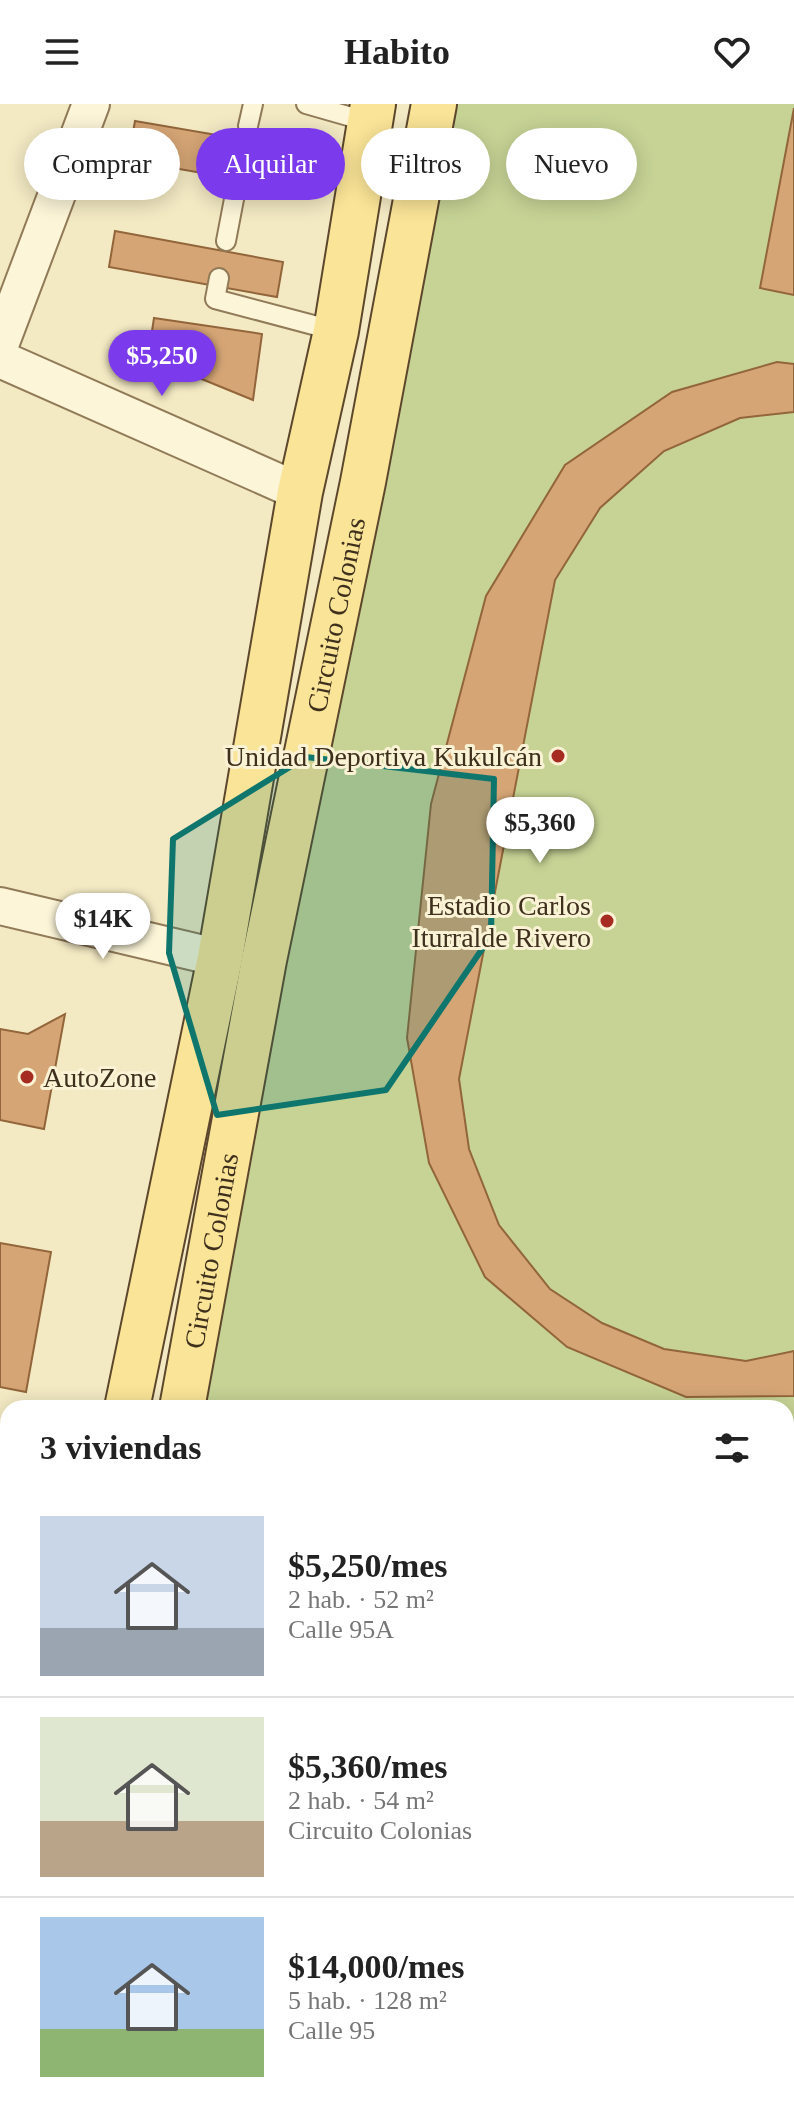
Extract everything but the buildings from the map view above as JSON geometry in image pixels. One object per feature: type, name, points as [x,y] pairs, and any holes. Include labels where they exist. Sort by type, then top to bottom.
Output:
[{"type":"main road","name":"Circuito Colonias","points":[[183,1400],[264,960],[363,482],[434,104]]},
{"type":"main road","name":"Circuito Colonias","points":[[129,1400],[220,958],[300,492],[336,331],[371,113]]},
{"type":"street","points":[[0,345],[91,104]]},
{"type":"street","points":[[0,359],[300,492]]},
{"type":"street","points":[[0,906],[220,958]]},
{"type":"lane","points":[[248,126],[253,104]]},
{"type":"lane","points":[[306,104],[371,113]]},
{"type":"lane","points":[[226,241],[234,200]]},
{"type":"lane","points":[[219,278],[215,299],[336,331]]},
{"type":"highlighted area","points":[[306,757],[494,779],[491,936],[386,1090],[217,1115],[169,953],[173,839]]},
{"type":"green space","name":"Unidad Deportiva Kukulcán","points":[[444,104],[794,104],[794,1400],[200,1400],[426,200],[490,200],[490,128],[439,128]]},
{"type":"place","name":"Unidad Deportiva Kukulcán","points":[[558,756]]},
{"type":"place","name":"Estadio Carlos Iturralde Rivero","points":[[607,921]]},
{"type":"place","name":"AutoZone","points":[[27,1077]]}]
